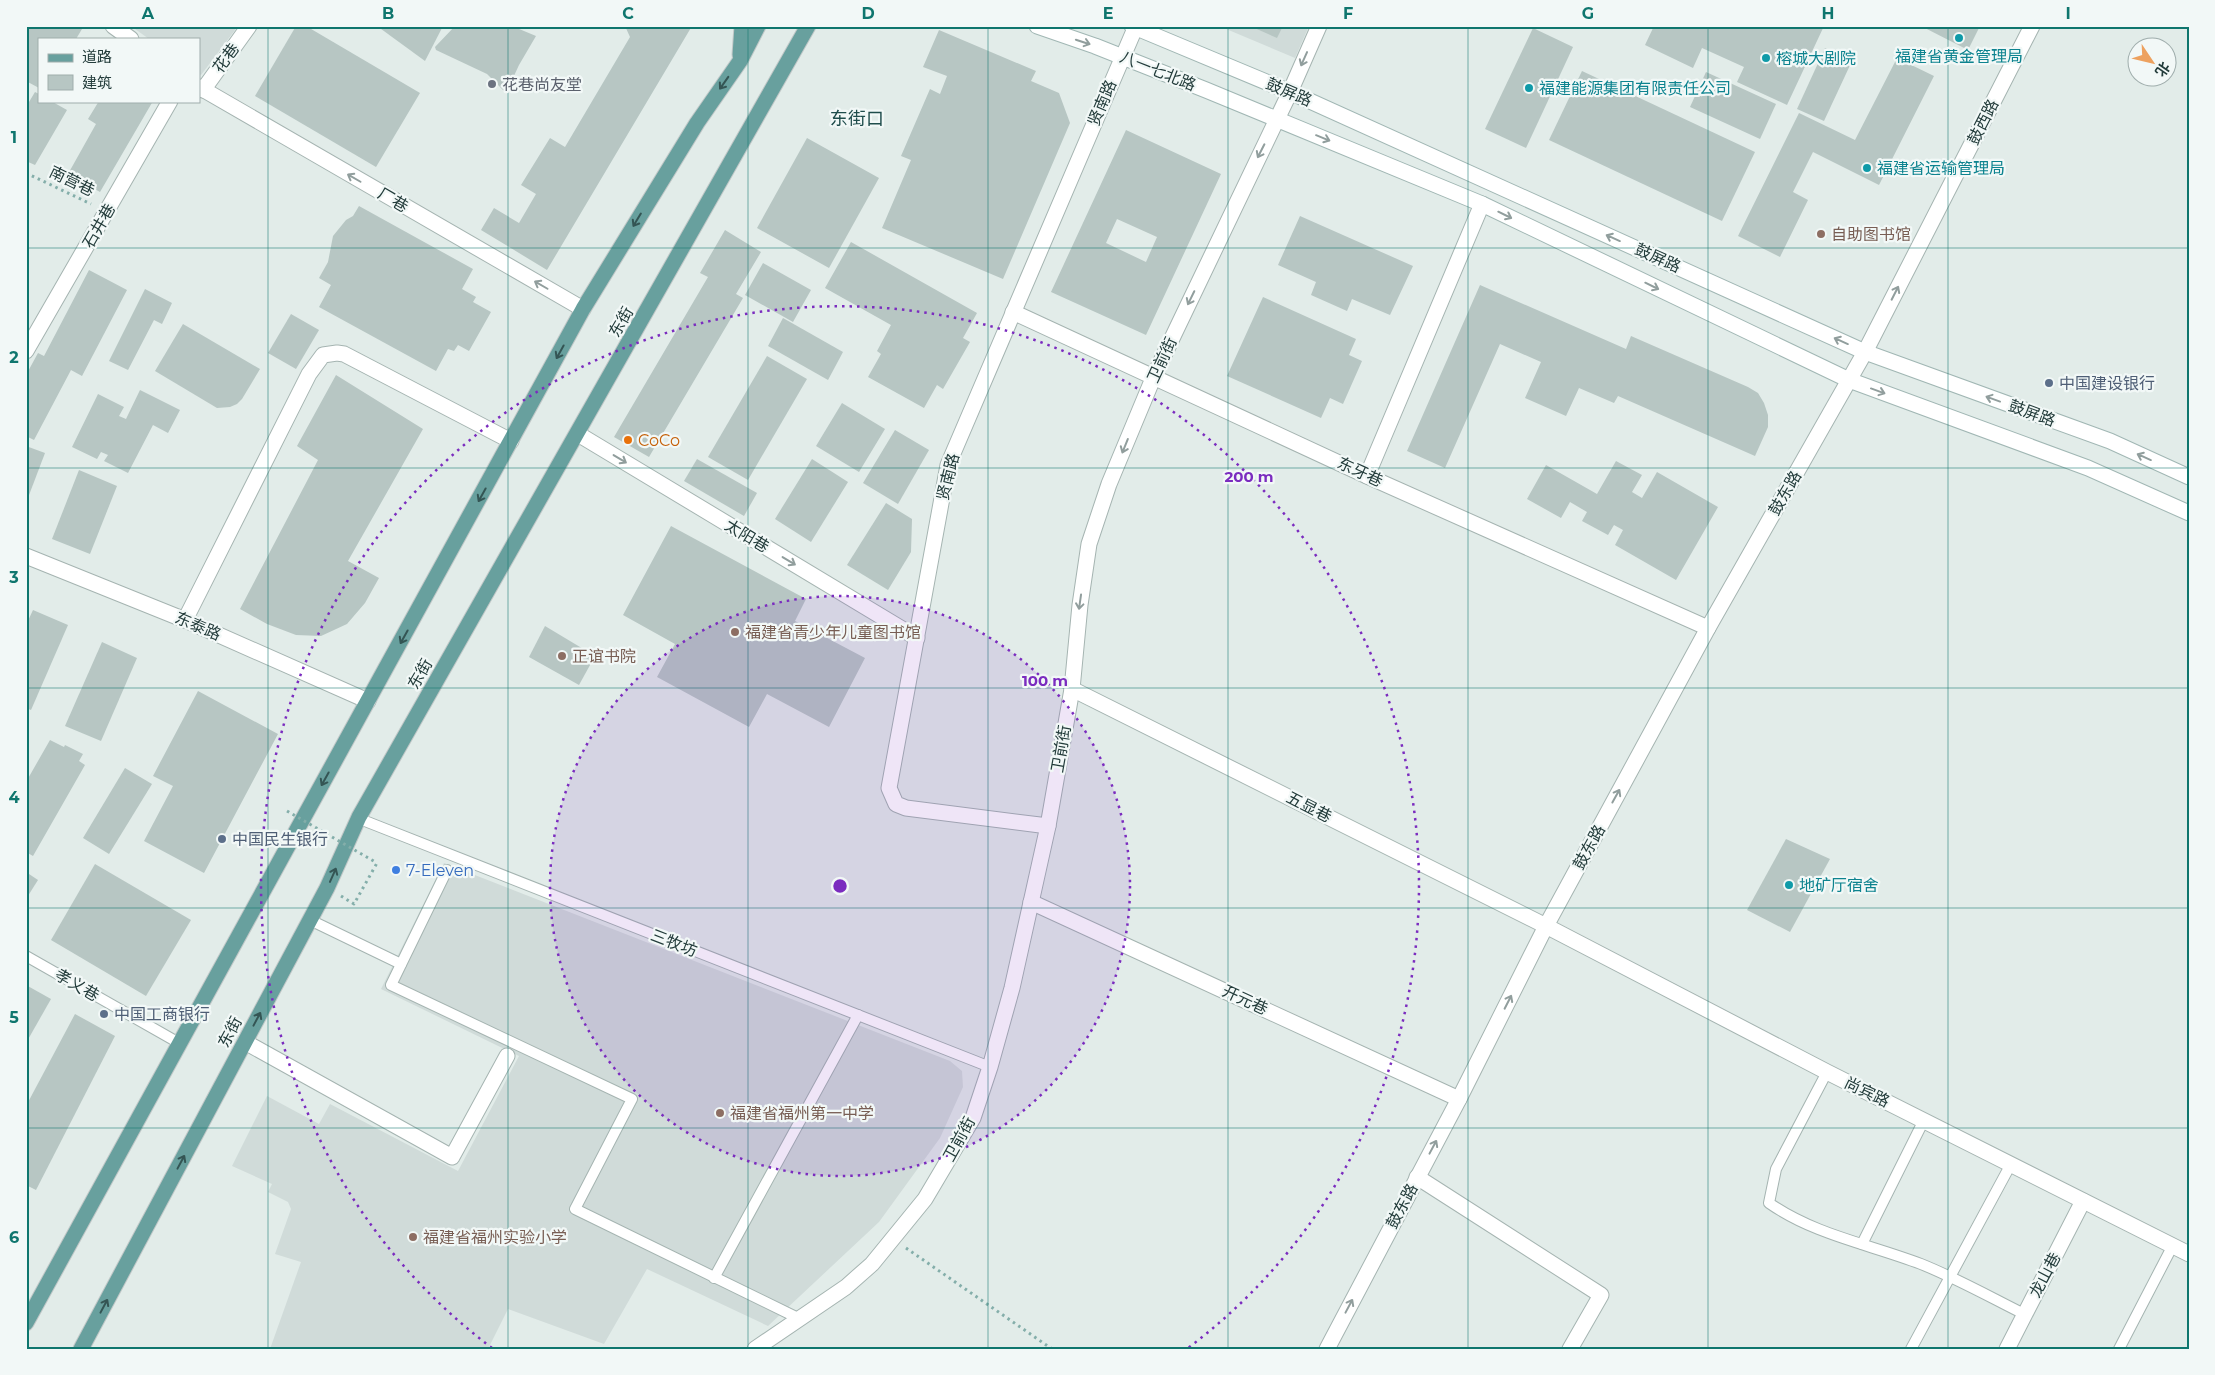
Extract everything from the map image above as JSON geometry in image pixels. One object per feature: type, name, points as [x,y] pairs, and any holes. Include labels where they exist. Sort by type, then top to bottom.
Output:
[{"type":"main road","points":[[740,61],[742,26]]},
{"type":"main road","name":"东街","points":[[26,1323],[583,309],[697,123],[740,61],[758,26]]},
{"type":"main road","name":"东街","points":[[81,1349],[327,888],[359,816],[578,434],[808,26]]},
{"type":"street","points":[[113,26],[130,38]]},
{"type":"street","name":"花巷","points":[[201,88],[248,26]]},
{"type":"street","name":"八一七北路","points":[[1037,26],[1122,57],[1278,120]]},
{"type":"street","name":"卫前街","points":[[755,1349],[846,1287],[872,1264],[894,1239],[924,1199],[973,1118],[990,1067],[1012,988],[1048,826],[1072,689],[1080,605],[1089,544],[1109,484],[1154,376],[1262,148],[1278,120],[1319,26]]},
{"type":"street","name":"鼓西路","points":[[1864,352],[2032,26]]},
{"type":"street","name":"贤南路","points":[[1048,826],[906,808],[896,804],[889,788],[948,466],[1135,27]]},
{"type":"street","name":"鼓屏路","points":[[1135,27],[1290,92],[1864,352],[2110,441],[2189,477]]},
{"type":"street","name":"厂巷","points":[[201,88],[583,309]]},
{"type":"street","name":"石井巷","points":[[26,350],[107,213],[169,102]]},
{"type":"street","name":"鼓屏路","points":[[1278,120],[1482,204],[1848,380],[2088,468],[2189,513]]},
{"type":"street","points":[[1367,476],[1482,204]]},
{"type":"street","name":"东牙巷","points":[[1013,312],[1367,476],[1708,628]]},
{"type":"street","points":[[184,620],[309,374],[322,355],[337,352],[344,354],[511,441]]},
{"type":"street","name":"鼓东路","points":[[1326,1349],[1459,1099],[1546,926],[1708,628],[1864,352]]},
{"type":"street","name":"太阳巷","points":[[578,434],[917,638]]},
{"type":"street","name":"东泰路","points":[[26,556],[184,620],[368,701]]},
{"type":"street","name":"五显巷","points":[[1072,689],[1546,926]]},
{"type":"street","name":"开元巷","points":[[1031,902],[1459,1099]]},
{"type":"street","name":"尚宾路","points":[[1546,926],[1827,1072],[2189,1254]]},
{"type":"street","points":[[245,1042],[452,1157],[507,1056]]},
{"type":"street","points":[[1417,1177],[1601,1295],[1570,1349]]},
{"type":"street","name":"龙山巷","points":[[2007,1349],[2083,1201]]},
{"type":"lane","name":"三牧坊","points":[[359,816],[374,824],[990,1067]]},
{"type":"lane","points":[[447,870],[391,985],[632,1100],[575,1209],[800,1319]]},
{"type":"lane","points":[[310,920],[402,964]]},
{"type":"lane","name":"孝义巷","points":[[26,956],[179,1044]]},
{"type":"lane","points":[[714,1278],[858,1015]]},
{"type":"lane","points":[[1827,1072],[1776,1169],[1769,1203],[1786,1215],[1832,1236],[1862,1244],[1922,1265],[2024,1314]]},
{"type":"lane","points":[[1862,1244],[1924,1120]]},
{"type":"lane","points":[[1911,1349],[2011,1164]]},
{"type":"lane","points":[[2119,1349],[2172,1247]]},
{"type":"path","name":"南营巷","points":[[26,173],[107,213]]},
{"type":"path","points":[[287,811],[377,863],[354,904],[327,888]]},
{"type":"path","points":[[894,1239],[1052,1349]]},
{"type":"shaded area","points":[[131,26],[238,26],[201,75],[200,38],[148,38]]},
{"type":"shaded area","points":[[1219,26],[1309,26],[1295,58]]},
{"type":"shaded area","name":"福建省福州第一中学","points":[[444,863],[950,1061],[962,1071],[963,1087],[940,1138],[879,1222],[768,1326],[647,1269],[604,1344],[508,1309],[488,1349],[270,1349],[301,1262],[275,1254],[291,1209],[288,1202],[268,1192],[272,1184],[232,1166],[267,1096],[319,1124],[330,1104],[458,1171],[519,1056],[381,989]]},
{"type":"building","points":[[26,26],[78,26],[82,29],[77,38],[38,38],[38,87],[26,81]]},
{"type":"building","points":[[296,26],[306,26],[420,93],[376,167],[255,96]]},
{"type":"building","points":[[377,26],[443,26],[425,61]]},
{"type":"building","points":[[455,26],[512,26],[536,36],[519,65],[507,91],[504,91],[487,74],[436,50],[435,47]]},
{"type":"building","points":[[625,26],[692,26],[547,270],[481,230],[494,208],[519,223],[536,194],[521,185],[550,138],[565,147],[630,37]]},
{"type":"building","points":[[1250,26],[1283,26],[1277,38]]},
{"type":"building","name":"榕城大剧院","points":[[1654,26],[1824,26],[1787,105],[1737,82],[1744,67],[1702,48],[1693,68],[1645,45]]},
{"type":"building","name":"福建省黄金管理局","points":[[1921,26],[1980,26],[1968,50]]},
{"type":"building","name":"福建能源集团有限责任公司","points":[[1533,28],[1573,47],[1526,148],[1485,129]]},
{"type":"building","points":[[939,30],[1036,71],[1031,81],[1059,93],[1070,123],[1003,279],[882,228],[911,160],[901,156],[930,89],[940,94],[947,76],[923,67]]},
{"type":"building","points":[[1825,48],[1852,61],[1824,121],[1797,109]]},
{"type":"building","name":"福建省运输管理局","points":[[1897,58],[1934,76],[1879,185],[1813,152],[1793,192],[1808,200],[1780,257],[1738,236],[1799,113],[1855,140]]},
{"type":"building","points":[[1582,71],[1755,152],[1722,221],[1549,140]]},
{"type":"building","points":[[1706,72],[1776,104],[1760,139],[1690,107]]},
{"type":"building","points":[[35,92],[38,94],[38,102],[53,102],[67,110],[35,165],[26,161],[26,107]]},
{"type":"building","points":[[98,102],[152,102],[100,192],[68,174],[96,124],[88,119]]},
{"type":"building","points":[[1126,130],[1221,174],[1146,335],[1051,292]],"holes":[[[1117,219],[1157,237],[1146,262],[1106,243]]]},
{"type":"building","points":[[807,138],[879,178],[829,268],[757,228]]},
{"type":"building","points":[[359,206],[473,269],[462,289],[476,297],[473,302],[491,312],[469,351],[458,345],[454,351],[448,349],[436,371],[319,307],[331,285],[319,278],[328,262],[333,236],[346,220],[353,216]]},
{"type":"building","points":[[1300,216],[1413,266],[1390,315],[1352,299],[1347,311],[1311,295],[1316,282],[1278,265]]},
{"type":"building","points":[[725,230],[761,252],[736,294],[743,298],[649,457],[614,437],[708,277],[700,273]]},
{"type":"building","points":[[851,242],[977,313],[963,338],[970,342],[943,389],[937,385],[924,408],[868,377],[881,354],[877,351],[891,325],[825,288]]},
{"type":"building","points":[[763,263],[811,290],[793,322],[745,295]]},
{"type":"building","points":[[89,270],[127,290],[82,376],[71,370],[34,440],[26,436],[26,375],[38,353],[44,356]]},
{"type":"building","points":[[1480,285],[1626,349],[1631,336],[1758,393],[1768,415],[1768,427],[1755,456],[1618,396],[1614,403],[1579,388],[1566,416],[1525,398],[1541,362],[1500,344],[1445,468],[1407,451]]},
{"type":"building","points":[[145,289],[172,303],[162,324],[154,320],[128,370],[109,361]]},
{"type":"building","points":[[1263,297],[1356,339],[1349,355],[1362,361],[1343,404],[1330,398],[1321,418],[1227,376]]},
{"type":"building","points":[[291,314],[319,330],[296,369],[268,353]]},
{"type":"building","points":[[783,318],[843,352],[828,380],[768,346]]},
{"type":"building","points":[[183,324],[260,369],[237,404],[230,407],[217,408],[155,371]]},
{"type":"building","points":[[767,356],[807,379],[748,480],[708,457]]},
{"type":"building","points":[[336,375],[423,429],[348,561],[379,578],[365,603],[347,624],[321,636],[296,635],[267,624],[240,609],[318,460],[297,446]]},
{"type":"building","points":[[140,390],[180,410],[168,433],[153,425],[128,473],[104,461],[108,455],[101,452],[97,459],[72,447],[98,394],[124,407],[119,416],[126,419]]},
{"type":"building","points":[[842,403],[885,429],[859,472],[816,446]]},
{"type":"building","points":[[895,430],[929,450],[898,504],[863,483]]},
{"type":"building","points":[[26,446],[45,453],[26,503]]},
{"type":"building","points":[[697,459],[757,493],[744,516],[684,481]]},
{"type":"building","points":[[812,459],[848,482],[811,542],[775,519]]},
{"type":"building","points":[[1616,461],[1642,475],[1632,492],[1642,498],[1657,472],[1718,507],[1676,580],[1615,545],[1623,530],[1614,525],[1608,535],[1582,521],[1587,512],[1570,502],[1561,518],[1527,499],[1546,465],[1597,494]]},
{"type":"building","points":[[79,470],[117,486],[90,554],[52,539]]},
{"type":"building","points":[[886,503],[912,519],[911,552],[888,590],[847,565]]},
{"type":"building","name":"福建省青少年儿童图书馆","points":[[671,526],[806,599],[795,621],[865,658],[829,727],[767,694],[749,727],[657,677],[675,644],[623,615]]},
{"type":"building","points":[[33,610],[68,625],[31,710],[26,708],[26,625]]},
{"type":"building","name":"正谊书院","points":[[545,626],[595,656],[579,685],[529,657]]},
{"type":"building","points":[[102,642],[137,658],[101,741],[65,726]]},
{"type":"building","points":[[198,691],[278,734],[204,873],[144,841],[173,786],[153,776]]},
{"type":"building","points":[[50,740],[83,754],[79,761],[85,765],[33,856],[26,852],[26,782]]},
{"type":"building","points":[[125,768],[152,784],[109,854],[83,838]]},
{"type":"building","name":"地矿厅宿舍","points":[[1786,839],[1830,859],[1790,932],[1747,910]]},
{"type":"building","points":[[95,864],[191,920],[146,996],[51,940]]},
{"type":"building","points":[[26,872],[38,880],[26,899]]},
{"type":"building","points":[[26,985],[51,999],[26,1043]]},
{"type":"building","points":[[75,1014],[115,1036],[36,1190],[26,1185],[26,1106]]},
{"type":"place","name":"福建省黄金管理局","points":[[1959,38]]},
{"type":"place","name":"榕城大剧院","points":[[1766,58]]},
{"type":"place","name":"花巷尚友堂","points":[[492,84]]},
{"type":"place","name":"福建能源集团有限责任公司","points":[[1529,88]]},
{"type":"place","name":"福建省运输管理局","points":[[1867,168]]},
{"type":"place","name":"自助图书馆","points":[[1821,234]]},
{"type":"place","name":"中国建设银行","points":[[2049,383]]},
{"type":"place","name":"CoCo","points":[[628,440]]},
{"type":"place","name":"福建省青少年儿童图书馆","points":[[735,632]]},
{"type":"place","name":"正谊书院","points":[[562,656]]},
{"type":"place","name":"中国民生银行","points":[[222,839]]},
{"type":"place","name":"7-Eleven","points":[[396,870]]},
{"type":"place","name":"地矿厅宿舍","points":[[1789,885]]},
{"type":"place","name":"中国工商银行","points":[[104,1014]]},
{"type":"place","name":"福建省福州第一中学","points":[[720,1113]]},
{"type":"place","name":"福建省福州实验小学","points":[[413,1237]]},
{"type":"district","name":"东街口","points":[[857,119]]}]
